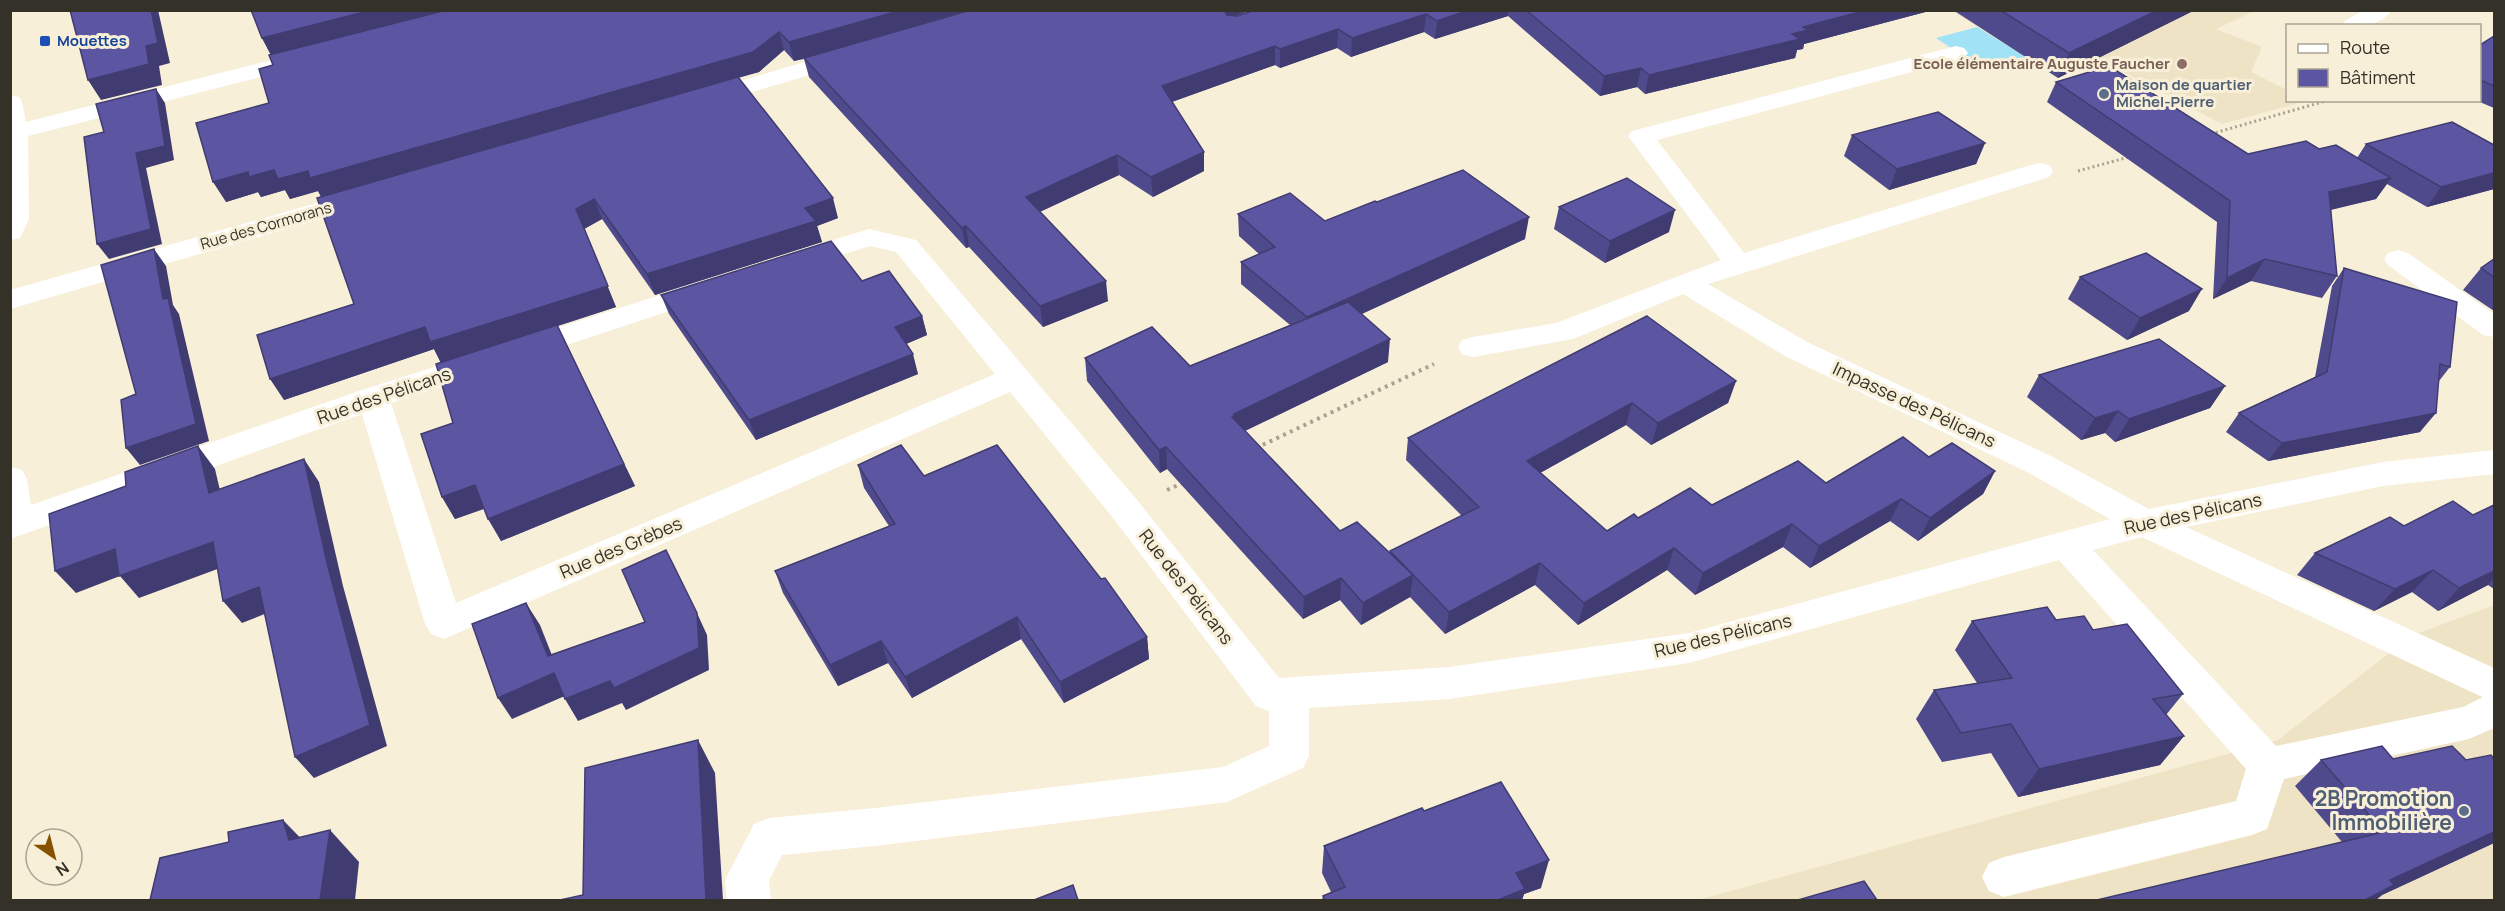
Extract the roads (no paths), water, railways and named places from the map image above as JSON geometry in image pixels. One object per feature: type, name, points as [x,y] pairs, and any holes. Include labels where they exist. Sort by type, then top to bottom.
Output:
[{"type":"street","points":[[2356,24],[2381,10]]},
{"type":"street","points":[[684,104],[878,48]]},
{"type":"street","points":[[1738,264],[1641,136],[1956,53]]},
{"type":"street","points":[[15,132],[324,54]]},
{"type":"street","points":[[10,102],[15,132],[12,224]]},
{"type":"street","points":[[1473,346],[1562,332],[1738,264],[2040,171]]},
{"type":"street","name":"Rue des Cormorans","points":[[10,300],[388,190]]},
{"type":"street","name":"Rue des Pélicans","points":[[767,270],[869,237],[906,246],[1125,509],[1270,695],[1449,683],[1689,648],[2145,523],[2383,474],[2494,462]]},
{"type":"street","points":[[2398,259],[2494,328]]},
{"type":"street","name":"Rue des Pélicans","points":[[14,525],[373,398],[734,281]]},
{"type":"street","name":"Impasse des Pélicans","points":[[1685,283],[1796,349],[2039,464],[2145,523],[2494,685]]},
{"type":"street","name":"Rue des Grèbes","points":[[373,398],[444,624],[1016,377]]},
{"type":"street","points":[[10,479],[14,525]]},
{"type":"street","points":[[2067,545],[2268,765]]},
{"type":"street","points":[[748,900],[747,880],[770,837],[875,828],[1227,784],[1290,756],[1289,694]]},
{"type":"street","points":[[2268,765],[2469,722],[2494,710]]},
{"type":"street","points":[[2004,877],[2252,816],[2268,765]]},
{"type":"water","points":[[1977,27],[2026,57],[1975,64],[1936,38]]},
{"type":"place","name":"Mouettes","points":[[45,41]]},
{"type":"place","name":"Ecole élémentaire Auguste Faucher","points":[[2182,64]]},
{"type":"place","name":"Maison de quartier Michel-Pierre","points":[[2104,94]]},
{"type":"place","name":"2B Promotion Immobilière","points":[[2464,811]]}]
